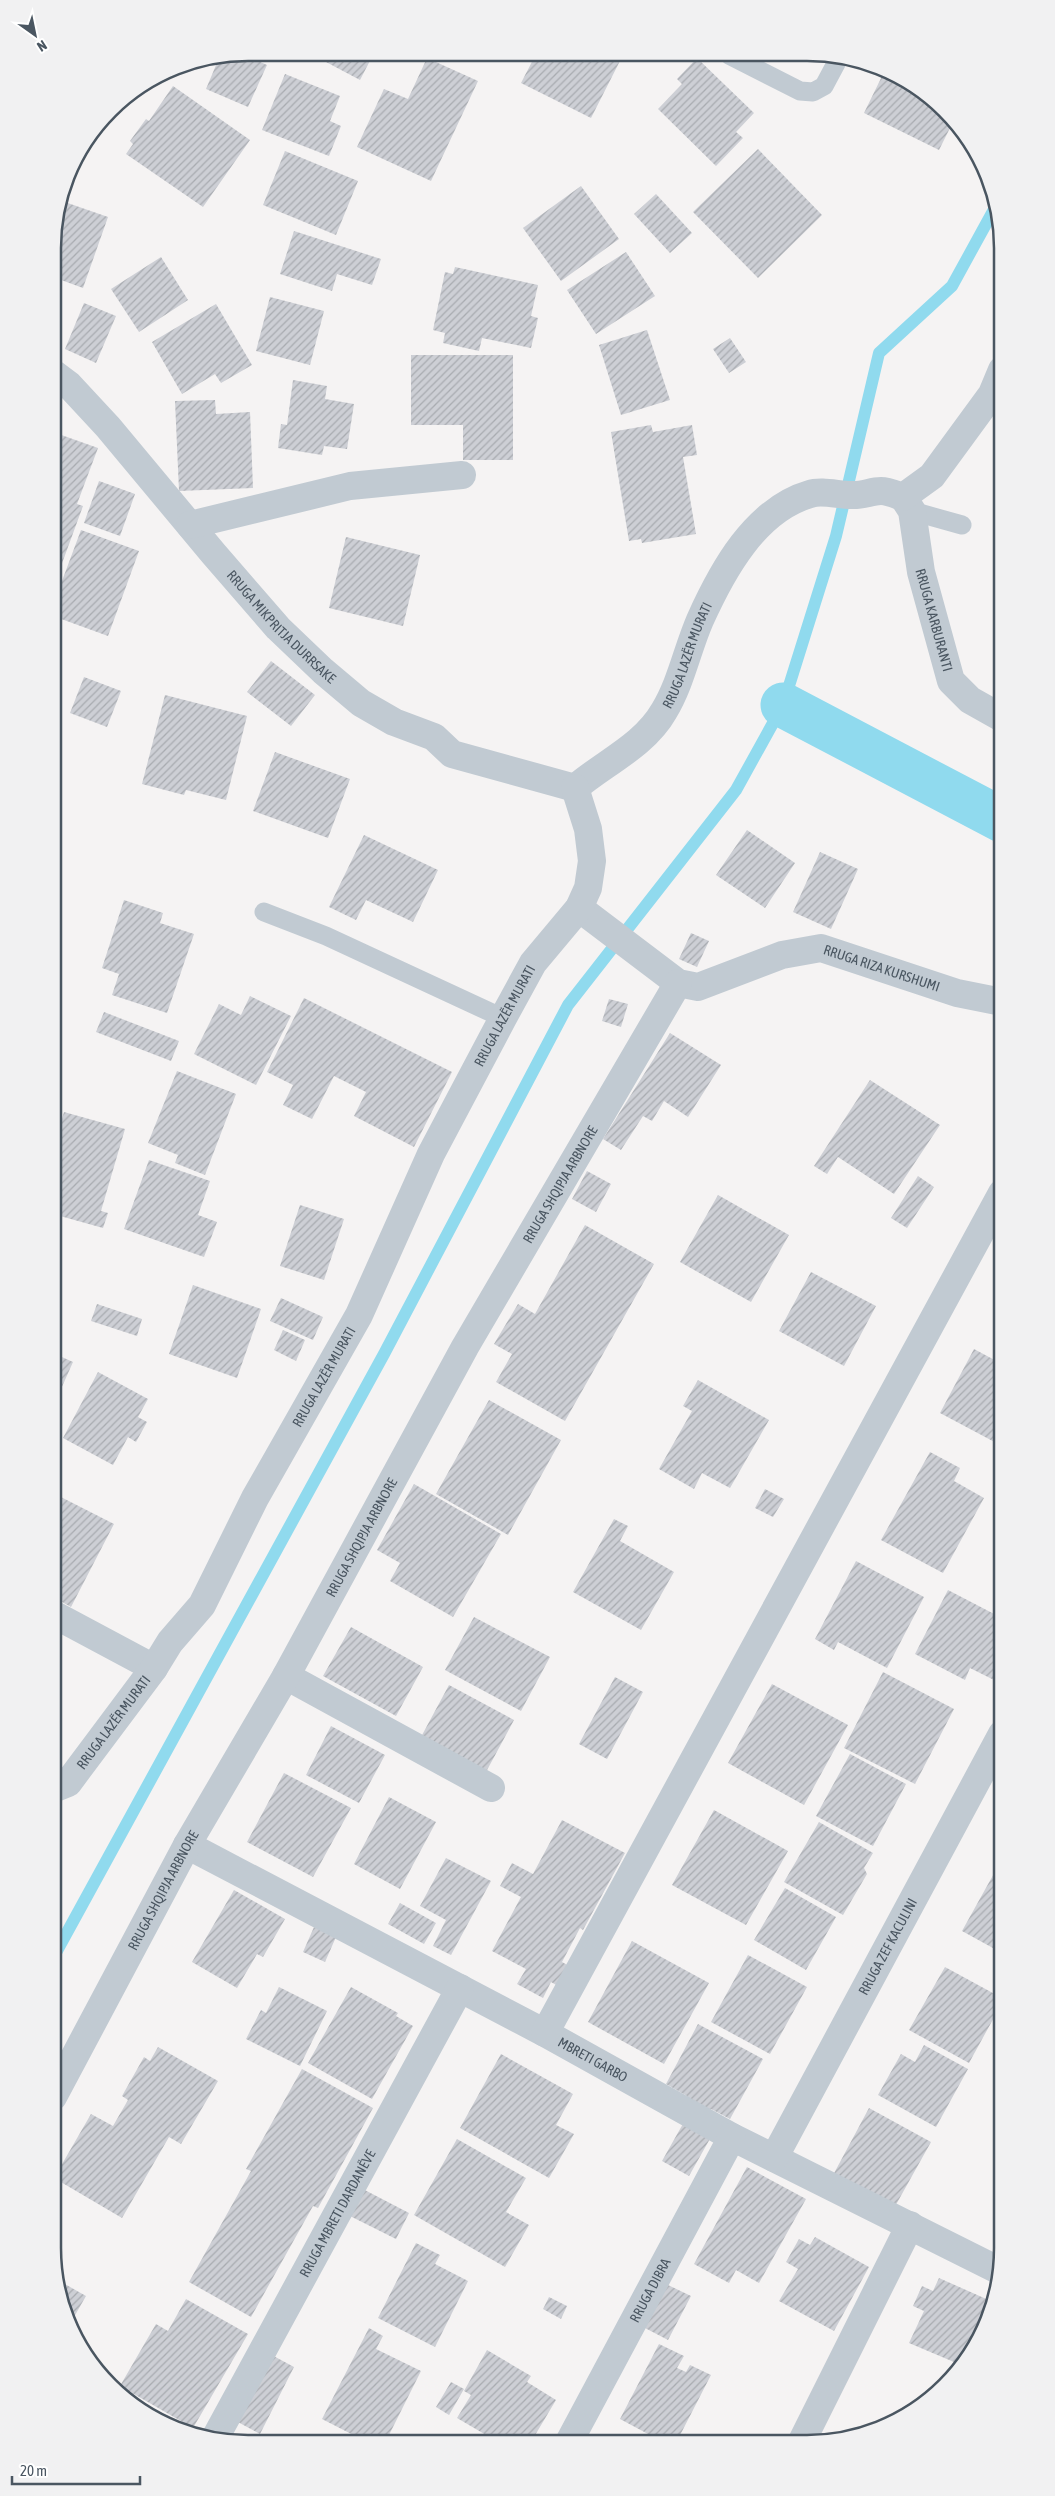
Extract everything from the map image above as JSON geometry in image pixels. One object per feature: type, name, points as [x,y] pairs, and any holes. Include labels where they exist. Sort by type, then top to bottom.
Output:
[{"type":"street","name":"RRUGA MIKPRITJA DURRSAKE","points":[[61,378],[108,427],[278,628],[323,671],[361,703],[394,722],[434,737],[452,754],[575,788]]},
{"type":"street","points":[[908,504],[932,476],[994,389]]},
{"type":"street","points":[[190,525],[350,486],[462,475]]},
{"type":"street","name":"RRUGA LAZËR MURATI","points":[[61,1786],[68,1784],[154,1668],[170,1642],[202,1605],[255,1498],[359,1315],[431,1154],[503,1018],[533,963],[579,908],[588,888],[592,861],[588,829],[575,788],[634,744],[657,722],[682,674],[700,620],[737,552],[757,528],[781,509],[811,493],[858,496],[882,490],[908,504]]},
{"type":"street","name":"RRUGA KARBURANTI","points":[[908,504],[921,572],[951,682],[970,700],[994,714]]},
{"type":"street","points":[[579,908],[678,983]]},
{"type":"street","name":"RRUGA RIZA KURSHUMI","points":[[678,983],[698,987],[782,955],[820,948],[957,993],[994,1000]]},
{"type":"street","name":"RRUGA SHQIPJA ARBNORE","points":[[61,2080],[187,1845],[286,1676],[465,1348],[678,983]]},
{"type":"street","points":[[545,2034],[994,1208]]},
{"type":"street","points":[[61,1618],[154,1668]]},
{"type":"street","points":[[286,1676],[491,1788]]},
{"type":"street","name":"RRUGA ZEF KACULINI","points":[[774,2158],[994,1749]]},
{"type":"street","name":"MBRETI GARBO","points":[[187,1845],[460,1988],[732,2137],[992,2267]]},
{"type":"street","name":"RRUGA MBRETI DARDANËVE","points":[[218,2432],[460,1988]]},
{"type":"street","name":"RRUGA DIBRA","points":[[573,2435],[732,2137]]},
{"type":"street","points":[[805,2435],[910,2225]]},
{"type":"lane","points":[[739,61],[800,91],[813,92],[824,86],[836,64]]},
{"type":"lane","points":[[908,504],[962,525]]},
{"type":"lane","points":[[264,912],[326,936],[503,1018]]},
{"type":"building","points":[[258,61],[267,65],[248,107],[206,89],[216,64]]},
{"type":"building","points":[[324,61],[370,61],[360,80]]},
{"type":"building","points":[[426,61],[434,61],[478,81],[431,181],[357,147],[384,89],[408,99]]},
{"type":"building","points":[[532,61],[620,61],[591,118],[521,83]]},
{"type":"building","points":[[694,61],[700,61],[754,113],[736,132],[743,138],[716,166],[658,109],[682,84],[677,79]]},
{"type":"building","points":[[285,74],[340,96],[330,121],[341,126],[329,156],[262,130]]},
{"type":"building","points":[[882,76],[921,100],[950,128],[939,150],[864,113]]},
{"type":"building","points":[[173,86],[250,140],[203,207],[126,154],[133,144],[130,141],[146,119],[149,121]]},
{"type":"building","points":[[758,149],[822,215],[758,278],[693,212]]},
{"type":"building","points":[[285,151],[358,181],[336,235],[263,205]]},
{"type":"building","points":[[581,186],[619,239],[561,281],[523,228]]},
{"type":"building","points":[[656,194],[692,233],[670,253],[634,214]]},
{"type":"building","points":[[67,203],[108,217],[83,288],[61,280],[61,248]]},
{"type":"building","points":[[294,231],[381,259],[372,285],[337,274],[332,291],[280,274]]},
{"type":"building","points":[[626,252],[655,296],[596,334],[567,290]]},
{"type":"building","points":[[161,257],[188,300],[139,332],[111,289]]},
{"type":"building","points":[[455,267],[538,285],[531,316],[538,318],[531,348],[482,338],[479,351],[443,343],[445,333],[433,330],[445,272],[453,274]]},
{"type":"building","points":[[270,297],[324,311],[310,365],[256,351]]},
{"type":"building","points":[[84,303],[116,316],[96,363],[65,349]]},
{"type":"building","points":[[216,304],[252,365],[221,383],[215,374],[182,394],[152,342]]},
{"type":"building","points":[[647,330],[670,400],[621,415],[599,345]]},
{"type":"building","points":[[730,338],[746,362],[729,373],[713,349]]},
{"type":"building","points":[[411,355],[513,355],[513,460],[463,460],[463,425],[411,425]]},
{"type":"building","points":[[293,380],[327,386],[325,399],[354,404],[347,449],[324,446],[322,455],[278,448],[281,424],[287,425]]},
{"type":"building","points":[[215,400],[216,414],[250,412],[253,488],[179,491],[175,401]]},
{"type":"building","points":[[651,425],[653,432],[692,425],[697,455],[683,457],[696,534],[642,543],[641,539],[629,541],[611,432]]},
{"type":"building","points":[[61,435],[98,448],[77,504],[83,506],[61,566]]},
{"type":"building","points":[[99,481],[135,494],[120,536],[84,523]]},
{"type":"building","points":[[81,530],[139,551],[108,636],[61,619],[61,584]]},
{"type":"building","points":[[346,537],[420,555],[403,626],[329,608]]},
{"type":"building","points":[[271,661],[315,695],[291,726],[247,692]]},
{"type":"building","points":[[84,677],[121,691],[107,727],[70,713]]},
{"type":"building","points":[[165,695],[247,716],[226,800],[186,790],[184,795],[142,784]]},
{"type":"building","points":[[275,752],[350,779],[328,838],[253,811]]},
{"type":"building","points":[[747,830],[795,863],[765,908],[716,875]]},
{"type":"building","points":[[364,835],[438,870],[413,922],[366,900],[356,920],[329,907]]},
{"type":"building","points":[[820,852],[858,869],[831,929],[793,912]]},
{"type":"building","points":[[124,900],[163,913],[160,923],[194,934],[167,1013],[112,995],[119,974],[102,968]]},
{"type":"building","points":[[691,933],[709,941],[697,967],[679,959]]},
{"type":"building","points":[[250,996],[291,1016],[256,1085],[194,1054],[219,1004],[241,1015]]},
{"type":"building","points":[[304,998],[452,1072],[414,1147],[354,1116],[366,1092],[334,1076],[312,1119],[283,1105],[293,1085],[267,1072]]},
{"type":"building","points":[[609,999],[628,1004],[621,1027],[602,1021]]},
{"type":"building","points":[[104,1012],[179,1041],[171,1061],[96,1032]]},
{"type":"building","points":[[670,1033],[721,1065],[688,1117],[664,1101],[652,1121],[643,1116],[621,1150],[603,1139]]},
{"type":"building","points":[[177,1071],[236,1094],[205,1175],[175,1163],[178,1155],[148,1143]]},
{"type":"building","points":[[870,1080],[940,1125],[894,1194],[838,1157],[827,1174],[814,1166]]},
{"type":"building","points":[[64,1112],[125,1129],[101,1211],[108,1213],[103,1228],[61,1216],[61,1122]]},
{"type":"building","points":[[149,1160],[210,1181],[198,1215],[217,1222],[204,1257],[124,1229]]},
{"type":"building","points":[[587,1171],[611,1184],[596,1212],[572,1199]]},
{"type":"building","points":[[918,1176],[934,1187],[907,1228],[891,1218]]},
{"type":"building","points":[[718,1195],[789,1235],[751,1302],[680,1262]]},
{"type":"building","points":[[300,1205],[344,1219],[324,1280],[280,1266]]},
{"type":"building","points":[[585,1225],[654,1264],[565,1421],[496,1382],[512,1354],[494,1344],[518,1304],[535,1314]]},
{"type":"building","points":[[811,1272],[876,1306],[844,1366],[779,1331]]},
{"type":"building","points":[[193,1285],[261,1309],[237,1378],[169,1354]]},
{"type":"building","points":[[281,1298],[323,1317],[313,1340],[270,1321]]},
{"type":"building","points":[[97,1304],[142,1319],[137,1336],[91,1321]]},
{"type":"building","points":[[283,1330],[305,1340],[296,1361],[274,1350]]},
{"type":"building","points":[[974,1349],[994,1360],[994,1442],[940,1413]]},
{"type":"building","points":[[61,1357],[73,1362],[61,1389]]},
{"type":"building","points":[[98,1372],[148,1399],[138,1417],[147,1422],[136,1442],[128,1437],[113,1465],[63,1438]]},
{"type":"building","points":[[698,1380],[769,1420],[730,1488],[702,1473],[694,1489],[659,1469],[692,1411],[683,1406]]},
{"type":"building","points":[[489,1400],[561,1440],[508,1535],[436,1494]]},
{"type":"building","points":[[930,1452],[960,1468],[954,1481],[984,1498],[943,1573],[881,1540]]},
{"type":"building","points":[[414,1484],[501,1534],[453,1617],[390,1581],[400,1563],[377,1550]]},
{"type":"building","points":[[765,1489],[784,1499],[773,1517],[755,1508]]},
{"type":"building","points":[[61,1497],[114,1524],[71,1607],[61,1601]]},
{"type":"building","points":[[614,1519],[628,1526],[620,1541],[674,1572],[641,1630],[573,1592]]},
{"type":"building","points":[[856,1561],[924,1597],[887,1668],[838,1642],[834,1650],[815,1639]]},
{"type":"building","points":[[948,1590],[994,1614],[994,1680],[970,1668],[965,1680],[915,1654]]},
{"type":"building","points":[[474,1617],[550,1657],[521,1711],[445,1670]]},
{"type":"building","points":[[351,1627],[423,1667],[396,1716],[323,1676]]},
{"type":"building","points":[[883,1672],[954,1709],[915,1784],[844,1748]]},
{"type":"building","points":[[615,1677],[643,1692],[607,1759],[579,1744]]},
{"type":"building","points":[[772,1684],[848,1725],[804,1805],[728,1763]]},
{"type":"building","points":[[449,1685],[514,1720],[486,1772],[421,1737]]},
{"type":"building","points":[[331,1726],[385,1755],[359,1803],[306,1775]]},
{"type":"building","points":[[850,1754],[906,1784],[873,1846],[816,1816]]},
{"type":"building","points":[[284,1773],[351,1808],[313,1877],[247,1842]]},
{"type":"building","points":[[389,1797],[436,1822],[400,1889],[354,1864]]},
{"type":"building","points":[[714,1810],[788,1851],[746,1925],[672,1885]]},
{"type":"building","points":[[562,1820],[625,1853],[583,1930],[580,1928],[562,1962],[569,1966],[558,1986],[551,1982],[543,1998],[517,1984],[526,1969],[492,1951],[521,1897],[500,1886],[512,1863],[533,1874]]},
{"type":"building","points":[[819,1822],[873,1853],[864,1868],[867,1874],[843,1915],[784,1882]]},
{"type":"building","points":[[446,1858],[491,1881],[451,1955],[433,1946],[446,1920],[420,1906]]},
{"type":"building","points":[[994,1873],[994,1949],[962,1931]]},
{"type":"building","points":[[785,1888],[836,1917],[806,1970],[754,1940]]},
{"type":"building","points":[[234,1890],[285,1919],[263,1957],[257,1954],[237,1988],[192,1962]]},
{"type":"building","points":[[400,1903],[436,1923],[424,1944],[388,1924]]},
{"type":"building","points":[[314,1927],[336,1937],[325,1962],[303,1952]]},
{"type":"building","points":[[632,1941],[709,1983],[664,2064],[588,2022]]},
{"type":"building","points":[[748,1955],[807,1987],[770,2054],[711,2022]]},
{"type":"building","points":[[945,1967],[994,1994],[994,2018],[969,2063],[909,2030]]},
{"type":"building","points":[[279,1987],[327,2011],[300,2066],[246,2039],[261,2010],[266,2013]]},
{"type":"building","points":[[351,1987],[398,2013],[396,2016],[413,2026],[372,2099],[308,2063]]},
{"type":"building","points":[[698,2024],[763,2059],[730,2119],[711,2109],[707,2115],[683,2102],[687,2096],[666,2084]]},
{"type":"building","points":[[924,2045],[968,2069],[936,2127],[878,2095],[901,2054],[915,2062]]},
{"type":"building","points":[[158,2047],[218,2081],[181,2144],[169,2137],[122,2218],[61,2182],[61,2166],[91,2114],[113,2126],[128,2100],[122,2096],[144,2057],[150,2061]]},
{"type":"building","points":[[501,2054],[573,2094],[556,2125],[574,2134],[549,2178],[460,2128]]},
{"type":"building","points":[[302,2069],[373,2108],[318,2208],[313,2206],[251,2317],[189,2282],[251,2171],[246,2169]]},
{"type":"building","points":[[869,2108],[931,2142],[893,2210],[832,2177]]},
{"type":"building","points":[[684,2122],[711,2137],[689,2176],[662,2161]]},
{"type":"building","points":[[457,2139],[526,2178],[506,2212],[529,2225],[505,2267],[414,2215]]},
{"type":"building","points":[[747,2167],[806,2199],[759,2283],[736,2270],[729,2283],[694,2264]]},
{"type":"building","points":[[359,2187],[409,2213],[396,2239],[346,2214]]},
{"type":"building","points":[[815,2237],[869,2267],[834,2331],[779,2301],[798,2269],[786,2262],[799,2239],[810,2245]]},
{"type":"building","points":[[416,2243],[440,2255],[435,2264],[468,2281],[435,2347],[378,2318]]},
{"type":"building","points":[[939,2278],[986,2299],[975,2331],[955,2362],[909,2343],[924,2311],[913,2306],[922,2286],[933,2291]]},
{"type":"building","points":[[65,2284],[86,2296],[74,2317]]},
{"type":"building","points":[[668,2285],[691,2296],[668,2340],[645,2328]]},
{"type":"building","points":[[549,2297],[567,2306],[561,2319],[543,2309]]},
{"type":"building","points":[[186,2299],[248,2334],[194,2427],[128,2390],[121,2384],[156,2324],[168,2331]]},
{"type":"building","points":[[369,2328],[383,2336],[376,2349],[421,2371],[389,2435],[353,2435],[322,2419]]},
{"type":"building","points":[[659,2344],[684,2356],[677,2368],[686,2372],[690,2365],[711,2375],[680,2435],[648,2435],[620,2419]]},
{"type":"building","points":[[487,2350],[531,2376],[527,2382],[556,2400],[535,2435],[486,2435],[457,2418],[471,2395],[464,2391]]},
{"type":"building","points":[[268,2353],[294,2367],[260,2434],[234,2420]]},
{"type":"building","points":[[451,2382],[464,2389],[449,2415],[436,2407]]},
{"type":"waterway","points":[[61,1943],[384,1354],[568,1005],[736,790],[783,705],[836,536],[879,353],[952,286],[991,215]]},
{"type":"waterway","points":[[783,705],[994,816]]}]
